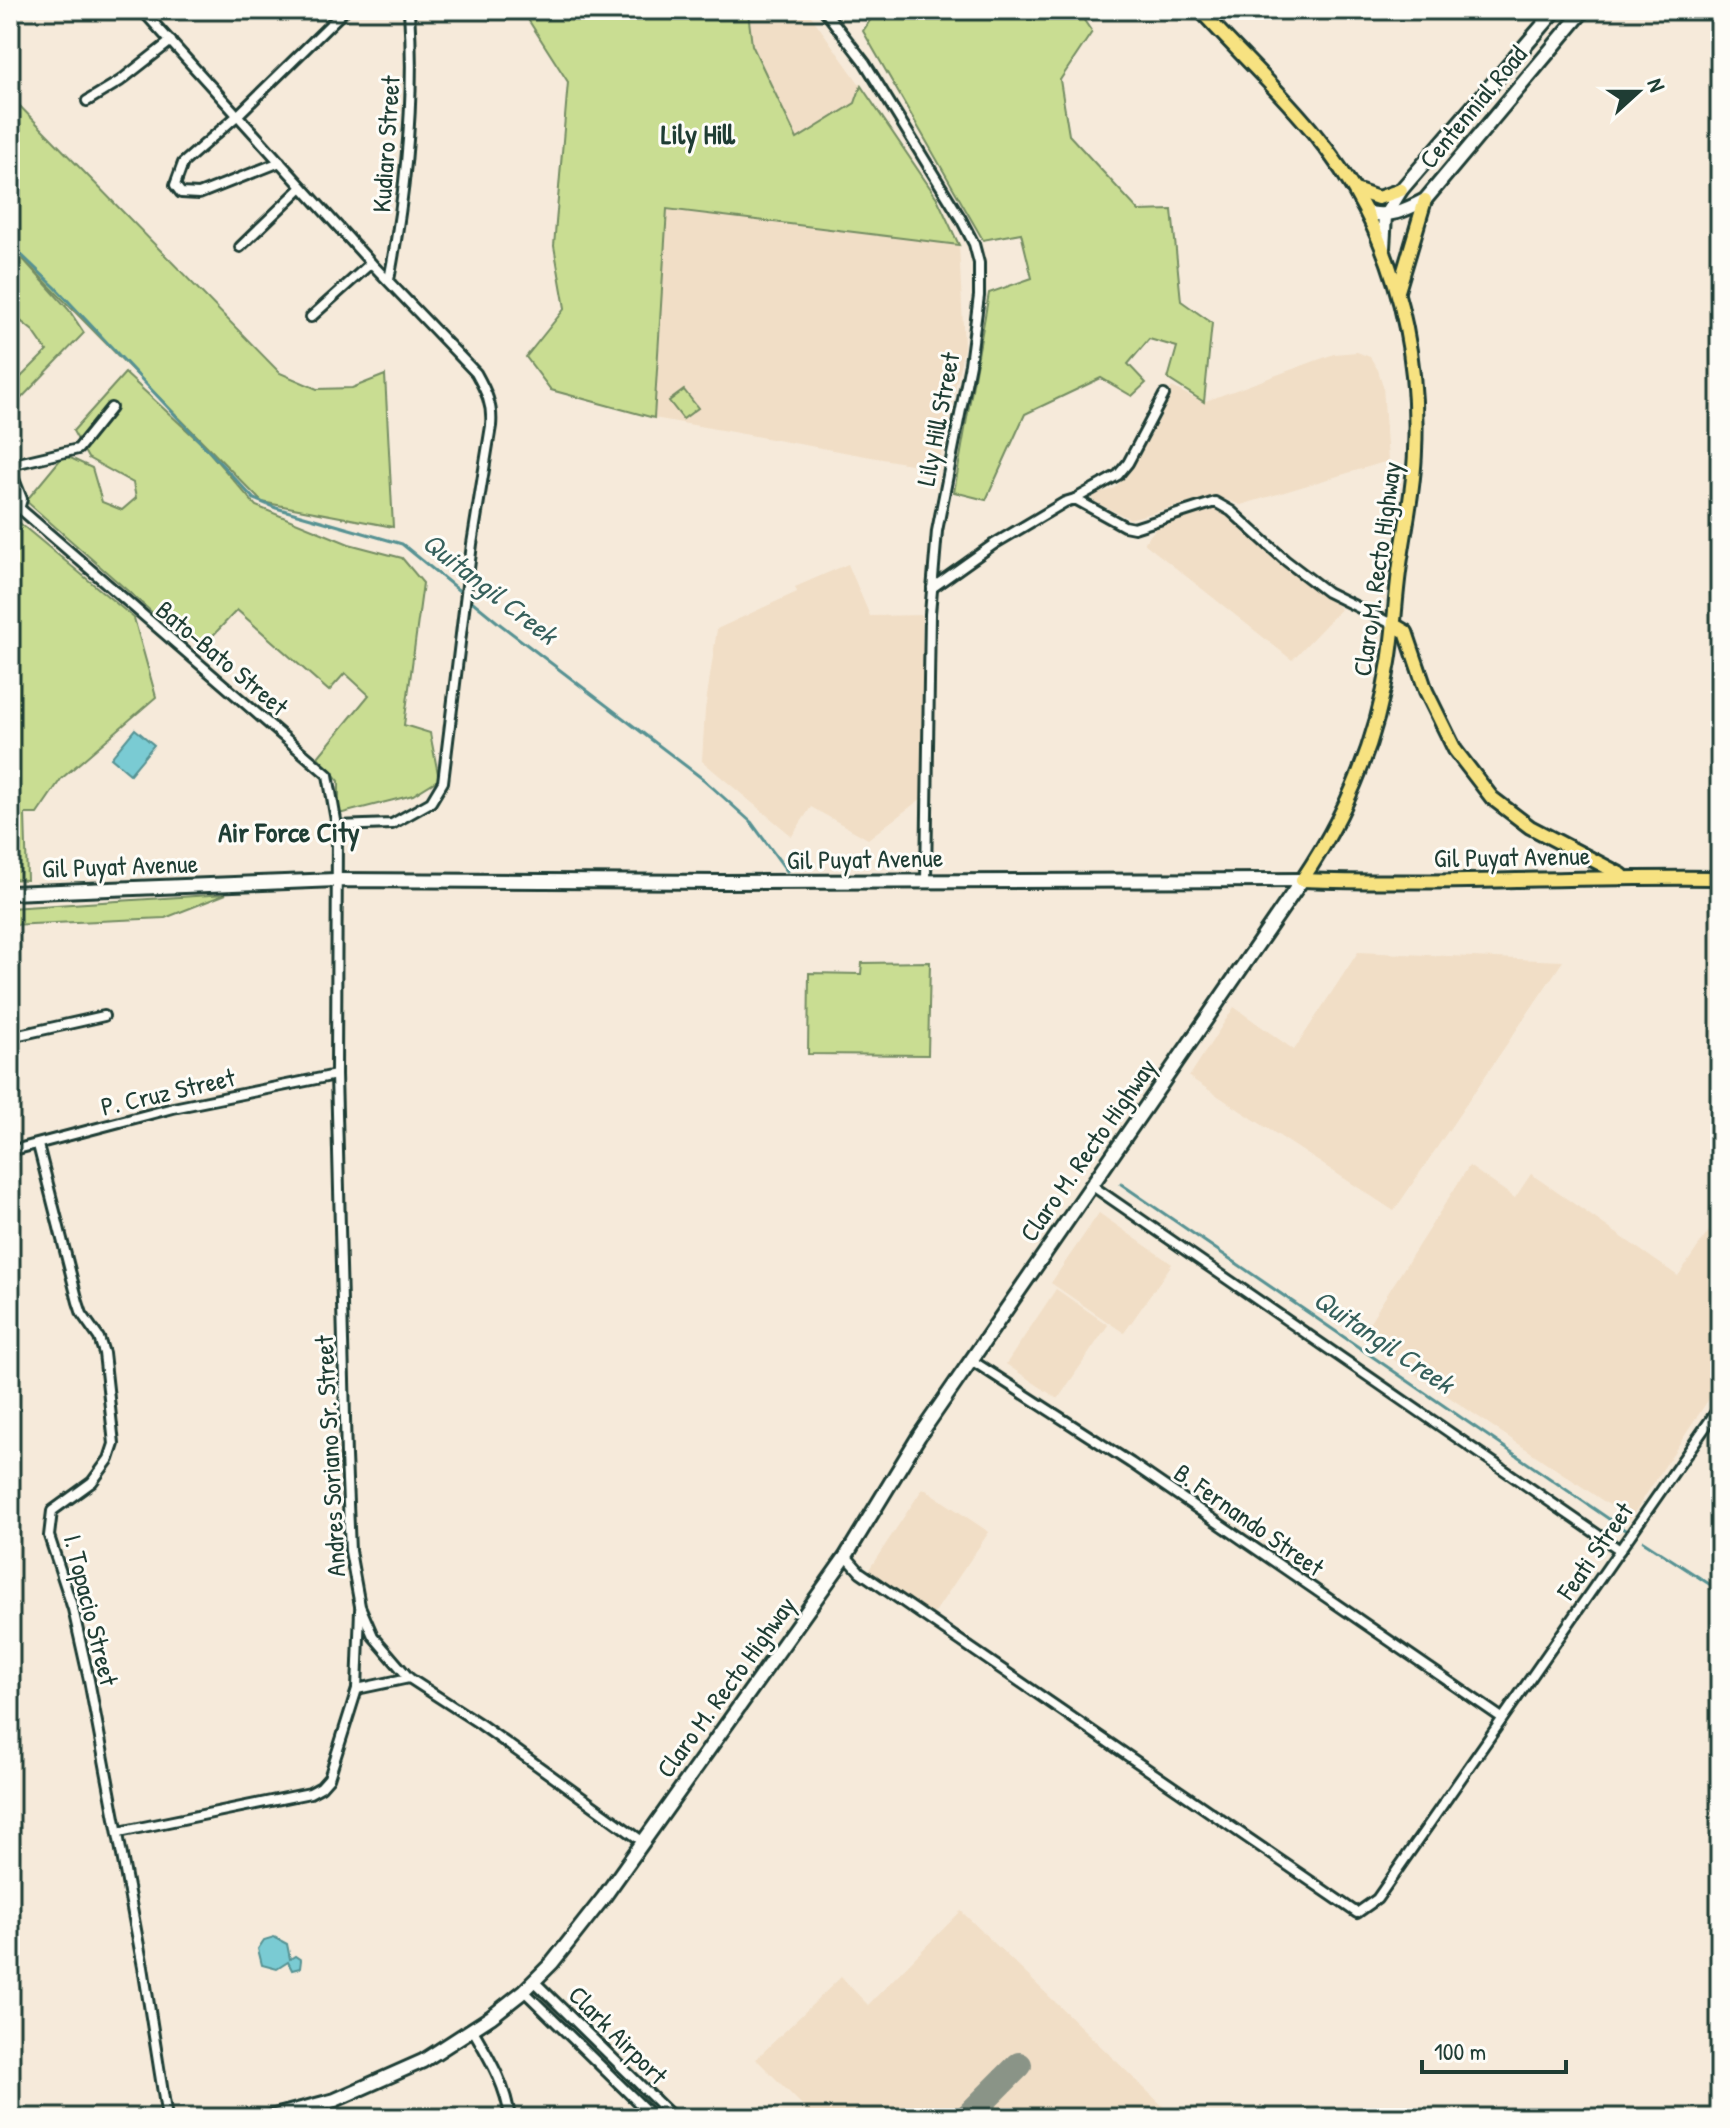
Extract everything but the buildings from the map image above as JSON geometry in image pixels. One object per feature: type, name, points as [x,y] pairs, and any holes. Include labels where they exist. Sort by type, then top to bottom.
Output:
[{"type":"main road","name":"Claro M. Recto Highway","points":[[267,2118],[312,2108],[423,2061],[473,2030],[524,1991],[552,1963],[846,1556],[919,1436],[1302,880],[1333,830],[1361,767],[1382,697],[1415,453],[1413,378],[1398,291],[1367,213],[1324,143],[1200,10]]},
{"type":"main road","name":"Centennial Road","points":[[1383,251],[1385,216],[1401,190],[1556,10]]},
{"type":"main road","name":"Centennial Road","points":[[1385,216],[1404,211],[1425,200],[1584,10]]},
{"type":"main road","points":[[1355,190],[1378,198],[1401,190]]},
{"type":"main road","points":[[1398,291],[1425,200]]},
{"type":"main road","points":[[1367,213],[1385,216]]},
{"type":"main road","points":[[1394,625],[1406,632],[1426,691],[1455,750],[1492,798],[1530,827],[1625,877]]},
{"type":"main road","name":"Gil Puyat Avenue","points":[[10,893],[336,880],[1354,882],[1720,878]]},
{"type":"street","points":[[142,10],[371,263],[476,373],[487,392],[492,417],[466,591],[443,782],[431,802],[392,824],[337,826]]},
{"type":"street","points":[[280,162],[199,194],[181,193],[175,185],[183,163],[238,115],[345,10]]},
{"type":"street","name":"Kudiaro Street","points":[[389,280],[400,223],[411,99],[409,10]]},
{"type":"street","name":"Lily Hill Street","points":[[824,10],[865,63],[961,219],[974,244],[979,263],[979,296],[970,364],[937,531],[932,588],[926,880]]},
{"type":"street","points":[[87,101],[120,81],[171,41]]},
{"type":"street","points":[[240,247],[302,187]]},
{"type":"street","points":[[311,317],[371,263]]},
{"type":"street","points":[[932,588],[994,544],[1118,475],[1128,463],[1164,395]]},
{"type":"street","points":[[19,509],[22,499],[10,467],[78,449],[111,408]]},
{"type":"street","points":[[1075,499],[1124,526],[1134,528],[1202,505],[1215,502],[1224,505],[1317,585],[1394,625]]},
{"type":"street","name":"Bato-Bato Street","points":[[10,500],[328,775],[333,788],[337,826],[336,880]]},
{"type":"street","name":"Andres Soriano Sr. Street","points":[[336,880],[336,1075],[349,1535],[360,1606],[373,1636],[409,1678],[480,1724],[642,1841]]},
{"type":"street","points":[[10,1037],[104,1016]]},
{"type":"street","name":"P. Cruz Street","points":[[10,1151],[173,1108],[336,1075]]},
{"type":"street","name":"I. Topacio Street","points":[[38,1145],[78,1302],[104,1353],[114,1444],[109,1459],[92,1482],[52,1511],[49,1536],[82,1644],[119,1832],[166,2109]]},
{"type":"street","points":[[1091,1185],[1620,1550]]},
{"type":"street","name":"B. Fernando Street","points":[[971,1360],[1131,1463],[1502,1718]]},
{"type":"street","name":"Feati Street","points":[[846,1556],[860,1572],[1357,1913],[1377,1899],[1720,1406]]},
{"type":"street","points":[[119,1832],[310,1793],[321,1787],[329,1778],[357,1689],[360,1606]]},
{"type":"street","points":[[357,1689],[409,1678]]},
{"type":"street","name":"Clark Airport","points":[[534,1981],[674,2118]]},
{"type":"street","name":"Clark Airport","points":[[524,1991],[654,2118]]},
{"type":"street","points":[[473,2030],[497,2072],[506,2095],[510,2118]]},
{"type":"shaded area","points":[[807,10],[861,86],[855,103],[797,139],[752,45],[748,12]]},
{"type":"shaded area","points":[[666,209],[959,245],[964,347],[938,469],[654,418]]},
{"type":"shaded area","points":[[1357,352],[1370,357],[1383,386],[1388,461],[1241,505],[1215,496],[1130,519],[1093,501],[1091,495],[1113,489],[1123,479],[1172,387],[1203,402],[1334,354]]},
{"type":"shaded area","points":[[1217,507],[1341,609],[1292,660],[1144,543],[1156,528],[1197,510]]},
{"type":"shaded area","points":[[848,564],[870,616],[922,615],[922,798],[868,839],[811,807],[792,836],[702,761],[705,710],[717,629],[797,592],[795,587]]},
{"type":"shaded area","points":[[1358,952],[1563,961],[1394,1211],[1189,1077],[1234,1007],[1294,1050]]},
{"type":"shaded area","points":[[1469,1166],[1515,1198],[1531,1174],[1678,1276],[1720,1215],[1720,1382],[1630,1519],[1360,1337]]},
{"type":"shaded area","points":[[1099,1213],[1172,1264],[1124,1333],[1051,1283]]},
{"type":"shaded area","points":[[1056,1289],[1108,1325],[1058,1399],[1006,1364]]},
{"type":"shaded area","points":[[923,1488],[989,1532],[933,1615],[868,1571]]},
{"type":"shaded area","points":[[961,1911],[1175,2118],[815,2118],[756,2059],[841,1977],[868,2005]]},
{"type":"green space","points":[[522,10],[748,12],[752,45],[797,139],[855,103],[861,86],[937,198],[959,245],[667,209],[654,418],[551,390],[526,357],[565,308],[554,246],[568,82]]},
{"type":"green space","points":[[877,10],[1077,10],[1092,32],[1060,80],[1069,135],[1139,211],[1172,210],[1181,301],[1212,323],[1204,402],[1168,379],[1177,347],[1149,339],[1128,364],[1146,383],[1132,396],[1101,378],[1025,414],[986,500],[954,492],[989,293],[1032,278],[1021,233],[983,240],[863,31]]},
{"type":"green space","points":[[10,96],[280,373],[317,389],[352,388],[385,375],[393,527],[262,502],[22,258],[69,310],[84,333],[10,410],[10,388],[47,351],[33,331],[10,315]]},
{"type":"green space","points":[[125,373],[202,444],[256,506],[349,544],[402,558],[423,583],[404,725],[430,733],[439,779],[413,795],[339,814],[339,781],[318,757],[369,695],[345,673],[329,691],[237,610],[204,645],[155,615],[26,501],[64,455],[92,468],[102,502],[122,510],[136,498],[133,483],[88,458],[73,431]]},
{"type":"green space","points":[[684,390],[698,408],[683,419],[669,401]]},
{"type":"green space","points":[[10,515],[134,618],[156,697],[61,779],[37,814],[25,814],[27,880],[10,879]]},
{"type":"green space","points":[[226,894],[165,918],[10,925],[10,908]]},
{"type":"green space","points":[[930,962],[928,1055],[808,1054],[809,973],[861,974],[862,963]]},
{"type":"water","points":[[135,729],[154,745],[130,774],[111,758]]},
{"type":"water","points":[[274,1937],[287,1944],[290,1959],[295,1956],[301,1960],[300,1968],[292,1970],[288,1962],[277,1969],[262,1965],[258,1949],[264,1940]]},
{"type":"waterway","name":"Quitangil Creek","points":[[10,244],[55,287],[254,499],[402,544],[501,625],[703,779],[751,822],[787,871]]},
{"type":"waterway","name":"Quitangil Creek","points":[[1121,1184],[1625,1530]]},
{"type":"waterway","name":"Quitangil Creek","points":[[1643,1541],[1720,1591]]},
{"type":"taxiway","points":[[966,2118],[1019,2065]]},
{"type":"district","name":"Lily Hill","points":[[698,134]]},
{"type":"district","name":"Air Force City","points":[[289,832]]}]
